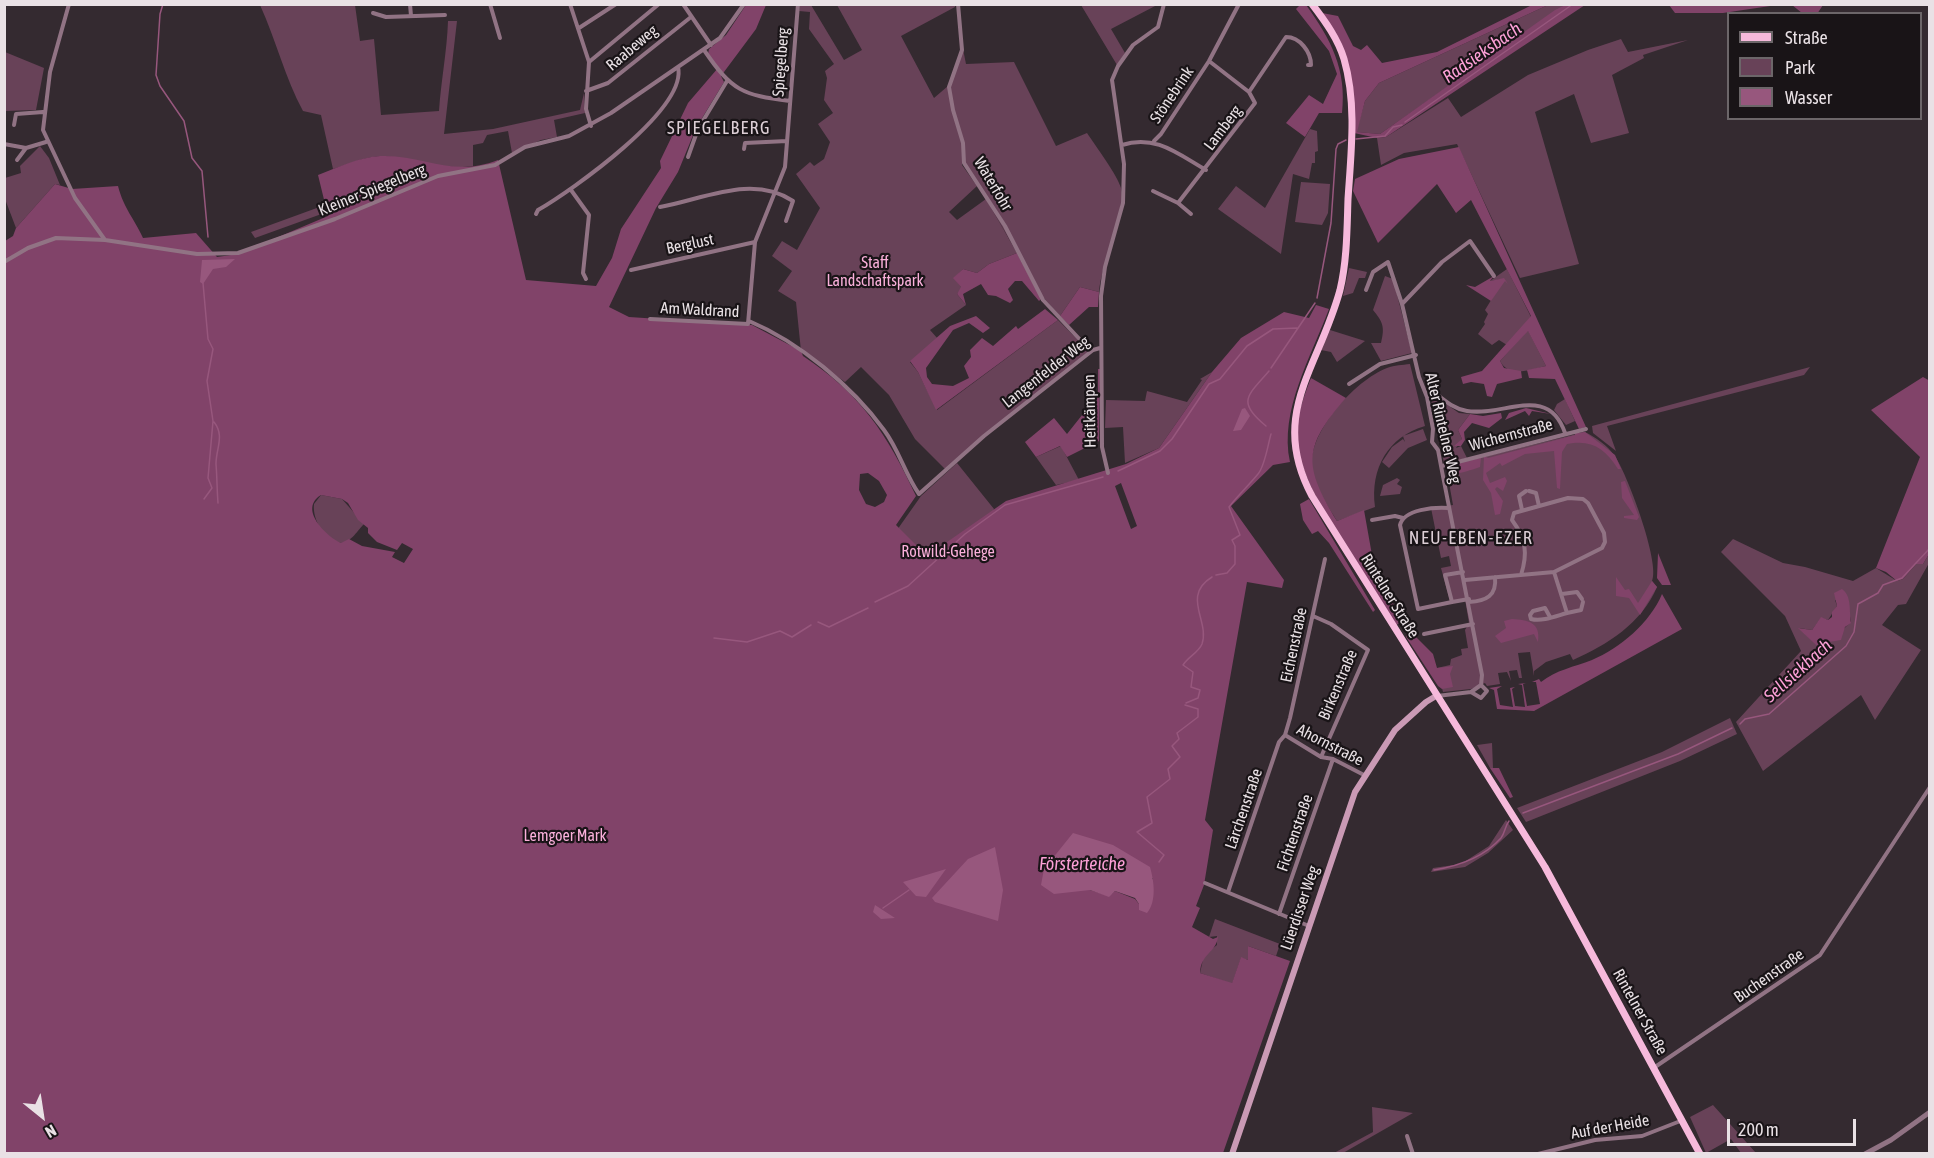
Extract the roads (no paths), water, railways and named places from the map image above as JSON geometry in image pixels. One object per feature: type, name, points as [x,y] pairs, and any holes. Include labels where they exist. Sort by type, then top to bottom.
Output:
[{"type":"main road","name":"Rintelner Straße","points":[[1312,4],[1338,45],[1350,83],[1350,177],[1346,244],[1340,289],[1297,407],[1294,424],[1294,452],[1301,474],[1312,496],[1540,860],[1684,1120],[1700,1154]]},
{"type":"main road","name":"Lüerdisser Weg","points":[[1232,1154],[1348,811],[1364,775],[1395,730],[1425,702],[1436,696]]},
{"type":"street","points":[[69,4],[55,50],[43,112],[43,130],[46,142],[75,198],[105,240]]},
{"type":"street","points":[[410,4],[411,16]]},
{"type":"street","points":[[490,4],[500,38]]},
{"type":"street","points":[[570,4],[589,62],[586,110],[591,126]]},
{"type":"street","points":[[579,28],[616,4]]},
{"type":"street","points":[[589,62],[659,4]]},
{"type":"street","points":[[684,4],[711,45]]},
{"type":"street","name":"Kleiner Spiegelberg","points":[[4,261],[28,248],[56,238],[105,240],[197,254],[238,252],[334,219],[438,176],[495,165],[525,147],[569,136],[591,126],[711,45],[729,28],[744,4]]},
{"type":"street","name":"Spiegelberg","points":[[749,323],[755,242],[785,167],[798,4]]},
{"type":"street","name":"Waterfohr","points":[[958,4],[962,50],[949,87],[952,110],[963,143],[964,163],[999,216],[1043,300],[1085,345],[1093,350]]},
{"type":"street","name":"Langenfelder Weg","points":[[749,323],[787,342],[841,381],[884,430],[919,495],[969,449],[1093,350],[1100,348],[1105,267],[1123,203],[1122,145],[1112,80],[1118,66],[1133,45],[1158,27],[1164,4]]},
{"type":"street","name":"Stönebrink","points":[[1154,141],[1161,134],[1209,61],[1239,4]]},
{"type":"street","points":[[373,13],[386,17],[445,15]]},
{"type":"street","name":"Raabeweg","points":[[586,90],[608,83],[691,17]]},
{"type":"street","name":"Lamberg","points":[[1249,92],[1286,37],[1292,37],[1306,49],[1311,60],[1311,65],[1308,65]]},
{"type":"street","points":[[704,50],[727,81],[747,94],[790,101]]},
{"type":"street","name":"Stönebrink","points":[[1209,61],[1256,100]]},
{"type":"street","points":[[536,214],[538,210],[571,190],[608,162],[654,115],[672,92],[679,75],[678,67]]},
{"type":"street","points":[[688,157],[698,129],[727,81]]},
{"type":"street","name":"Lamberg","points":[[1178,203],[1254,107],[1256,100]]},
{"type":"street","points":[[14,125],[16,114],[43,112]]},
{"type":"street","points":[[1122,145],[1135,140],[1154,141]]},
{"type":"street","points":[[744,149],[745,143],[787,141]]},
{"type":"street","name":"Lamberg","points":[[1154,141],[1206,170]]},
{"type":"street","points":[[4,144],[26,148],[46,142]]},
{"type":"street","points":[[17,160],[26,148]]},
{"type":"street","points":[[660,207],[730,190],[750,188],[775,192],[793,201],[786,221]]},
{"type":"street","points":[[571,190],[589,215],[583,273],[586,279]]},
{"type":"street","points":[[1153,191],[1178,203],[1191,214]]},
{"type":"street","points":[[1402,304],[1442,262],[1470,241],[1494,276]]},
{"type":"street","name":"Berglust","points":[[631,270],[755,242]]},
{"type":"street","points":[[1366,290],[1373,272],[1388,262],[1416,355]]},
{"type":"street","name":"Am Waldrand","points":[[650,319],[749,323]]},
{"type":"street","name":"Heitkämpen","points":[[1100,348],[1103,455],[1108,473]]},
{"type":"street","name":"Alter Rintelner Weg","points":[[1349,384],[1380,364],[1416,355],[1419,377],[1427,397],[1434,429],[1432,442],[1438,450],[1469,600],[1481,686]]},
{"type":"street","points":[[1427,397],[1436,393],[1453,407],[1470,412],[1539,405],[1558,417],[1564,433]]},
{"type":"street","name":"Wichernstraße","points":[[1441,466],[1586,429]]},
{"type":"street","points":[[1522,510],[1519,496],[1527,491],[1536,492],[1539,506]]},
{"type":"street","points":[[1465,580],[1494,577],[1521,575],[1554,572],[1602,548],[1606,539],[1592,509],[1583,499],[1573,497],[1514,513],[1512,518],[1524,538],[1526,550],[1521,575]]},
{"type":"street","points":[[1449,508],[1409,514],[1403,518],[1400,525],[1418,609],[1452,602],[1483,600],[1492,595],[1495,588],[1494,577]]},
{"type":"street","points":[[1372,520],[1395,516],[1403,518]]},
{"type":"street","name":"Eichenstraße","points":[[1285,735],[1324,559]]},
{"type":"street","points":[[1452,602],[1445,575],[1463,572]]},
{"type":"street","points":[[1554,572],[1567,613]]},
{"type":"street","points":[[1550,617],[1545,608],[1533,611],[1530,615],[1534,621],[1581,610],[1582,600],[1577,592],[1562,594]]},
{"type":"street","name":"Birkenstraße","points":[[1312,616],[1331,624],[1368,650],[1321,757]]},
{"type":"street","points":[[1424,634],[1473,624]]},
{"type":"street","points":[[1436,696],[1471,692],[1481,686],[1487,691],[1481,698],[1471,692]]},
{"type":"street","name":"Ahornstraße","points":[[1285,735],[1321,757],[1333,759],[1364,775]]},
{"type":"street","name":"Lärchenstraße","points":[[1228,892],[1279,742],[1285,735]]},
{"type":"street","name":"Fichtenstraße","points":[[1279,914],[1333,759]]},
{"type":"street","name":"Buchenstraße","points":[[1655,1067],[1820,955],[1929,787]]},
{"type":"street","points":[[1204,883],[1309,926]]},
{"type":"street","points":[[1865,1154],[1901,1134],[1929,1112]]},
{"type":"street","name":"Auf der Heide","points":[[1538,1154],[1595,1140],[1642,1136],[1684,1120]]},
{"type":"street","points":[[1407,1136],[1413,1154]]},
{"type":"water","points":[[235,259],[226,267],[213,269],[203,284],[200,282],[202,260]]},
{"type":"water","points":[[1245,408],[1250,416],[1241,430],[1233,431],[1242,409]]},
{"type":"water","name":"Försterteiche","points":[[1073,833],[1113,845],[1150,867],[1153,897],[1147,913],[1139,910],[1139,904],[1135,898],[1115,891],[1109,897],[1090,890],[1054,894],[1041,885],[1044,869]]},
{"type":"water","name":"Försterteiche","points":[[995,847],[1003,890],[998,921],[935,902],[932,898],[968,859]]},
{"type":"water","points":[[946,869],[926,897],[916,896],[903,882]]},
{"type":"water","points":[[875,905],[895,918],[881,919],[873,912]]},
{"type":"waterway","points":[[163,4],[160,14],[156,75],[160,86],[184,121],[192,158],[202,171],[208,237]]},
{"type":"waterway","name":"Radsieksbach","points":[[1405,122],[1573,4]]},
{"type":"waterway","name":"Radsieksbach","points":[[1356,139],[1385,136],[1393,127],[1402,125]]},
{"type":"waterway","name":"Radsieksbach","points":[[1317,298],[1331,223],[1336,149],[1338,144],[1346,140]]},
{"type":"waterway","points":[[203,283],[208,339],[213,349],[207,381],[213,421],[208,478],[212,488],[204,499]]},
{"type":"waterway","name":"Radsieksbach","points":[[1271,368],[1315,303]]},
{"type":"waterway","points":[[1118,471],[1160,451],[1172,439],[1209,384],[1220,379],[1247,346],[1273,329],[1297,328]]},
{"type":"waterway","name":"Radsieksbach","points":[[1266,426],[1251,410],[1248,398],[1269,371]]},
{"type":"waterway","points":[[214,422],[219,432],[216,464],[218,503]]},
{"type":"waterway","name":"Radsieksbach","points":[[1216,575],[1227,573],[1235,564],[1235,546],[1232,540],[1240,535],[1229,507],[1260,470],[1271,434]]},
{"type":"waterway","points":[[875,602],[908,586],[965,534],[1005,505],[1103,477]]},
{"type":"waterway","name":"Sellsiekbach","points":[[1740,724],[1745,719],[1769,714],[1846,646],[1854,632],[1858,604],[1878,593],[1883,585],[1902,578],[1930,548]]},
{"type":"waterway","name":"Radsieksbach","points":[[1186,703],[1198,698],[1200,690],[1191,687],[1193,672],[1183,665],[1202,644],[1203,626],[1198,609],[1198,592],[1203,584],[1212,577]]},
{"type":"waterway","points":[[818,622],[829,627],[868,608]]},
{"type":"waterway","points":[[714,638],[747,642],[780,631],[792,637],[811,625]]},
{"type":"waterway","name":"Radsieksbach","points":[[1159,862],[1164,855],[1137,832],[1152,823],[1147,797],[1170,779],[1168,769],[1180,757],[1172,746],[1179,739],[1177,733],[1198,717],[1198,709],[1185,705]]},
{"type":"waterway","name":"Sellsiekbach","points":[[1523,813],[1678,754],[1732,728]]},
{"type":"waterway","name":"Sellsiekbach","points":[[1434,870],[1461,863],[1486,851],[1501,838],[1509,821]]},
{"type":"waterway","points":[[883,908],[909,890]]},
{"type":"district","name":"SPIEGELBERG","points":[[719,128]]},
{"type":"district","name":"NEU-EBEN-EZER","points":[[1471,538]]},
{"type":"park label","name":"Staff Landschaftspark","points":[[875,272]]},
{"type":"park label","name":"Rotwild-Gehege","points":[[948,552]]},
{"type":"park label","name":"Lemgoer Mark","points":[[565,836]]}]
